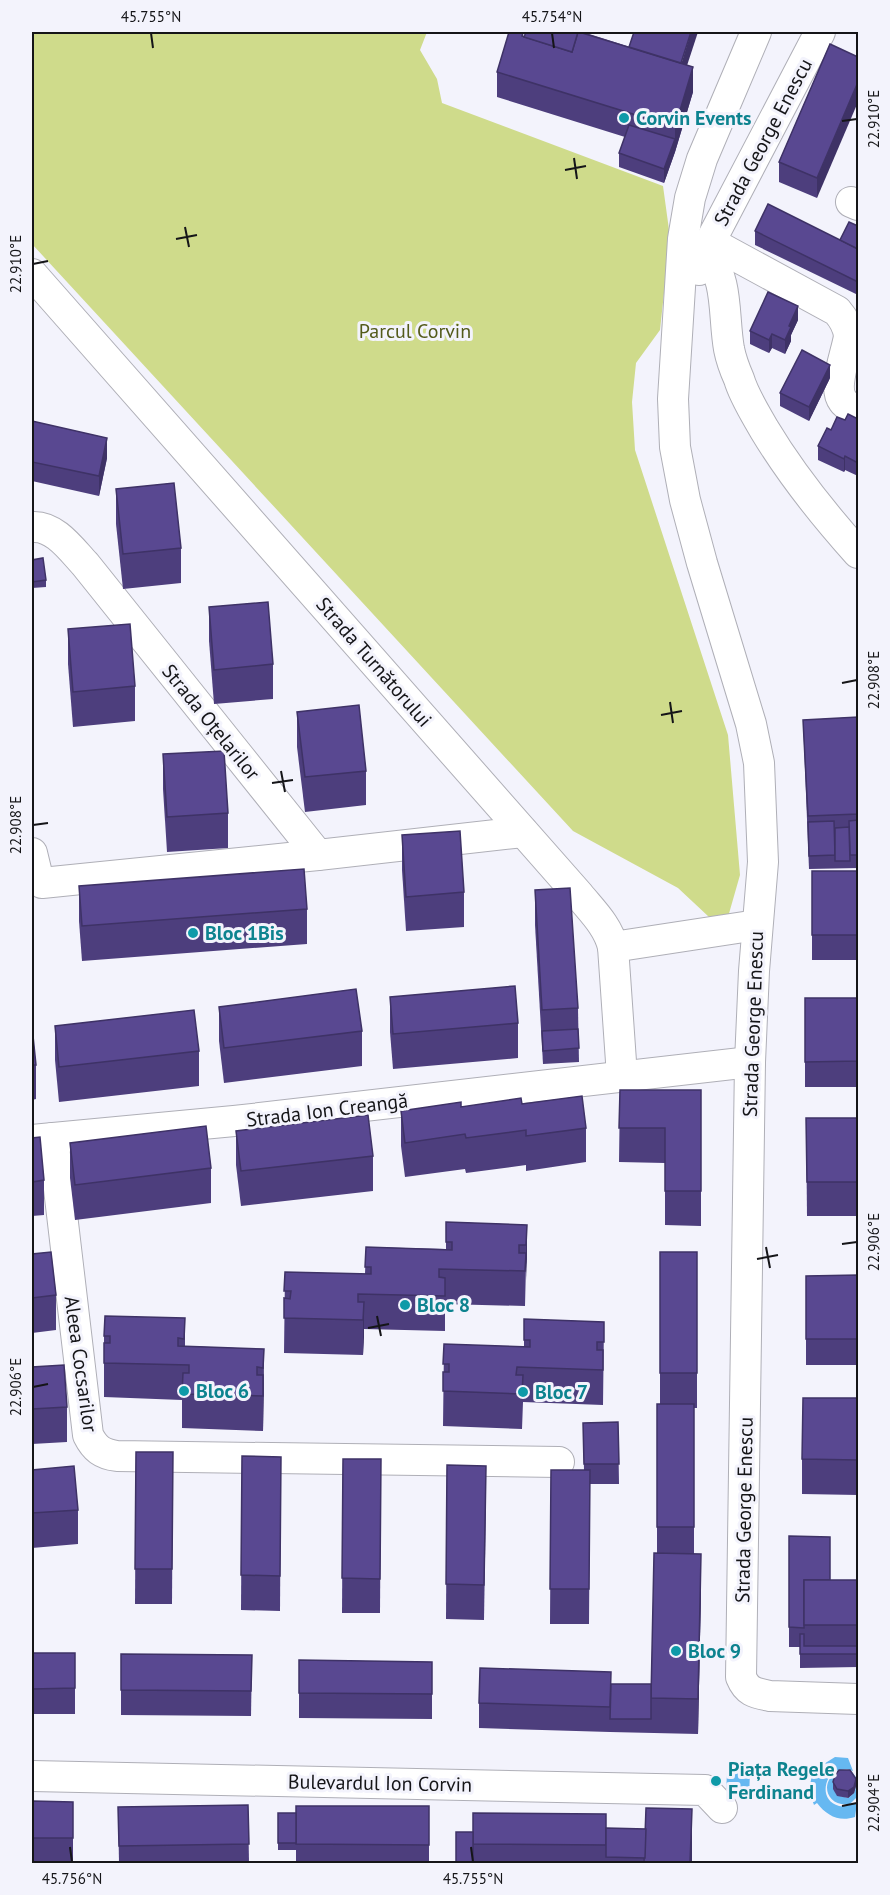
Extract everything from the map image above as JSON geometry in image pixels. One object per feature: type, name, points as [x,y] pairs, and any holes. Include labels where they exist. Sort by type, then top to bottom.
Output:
[{"type":"street","name":"Strada George Enescu","points":[[756,32],[702,159],[690,198],[683,239],[673,399],[675,447],[685,500],[751,724],[759,763],[763,862],[757,925],[750,1062],[741,1677],[748,1690],[756,1694],[858,1699]]},
{"type":"street","name":"Strada George Enescu","points":[[676,344],[690,292],[708,247],[820,32]]},
{"type":"street","points":[[708,247],[837,311],[842,316],[849,336],[838,384],[839,393],[845,404],[858,411]]},
{"type":"street","points":[[708,247],[720,277],[729,349],[739,382],[783,461],[825,516],[858,553]]},
{"type":"street","name":"Strada Turnătorului","points":[[32,274],[524,832],[605,926],[614,946]]},
{"type":"street","name":"Strada Oțelarilor","points":[[32,527],[39,526],[52,532],[65,542],[85,564],[318,855]]},
{"type":"street","points":[[32,853],[38,879],[42,883],[524,832]]},
{"type":"street","points":[[621,1076],[614,946],[757,925]]},
{"type":"street","name":"Strada Ion Creangă","points":[[42,1139],[234,1121],[750,1062]]},
{"type":"street","name":"Aleea Cocsarilor","points":[[42,1139],[88,1435],[94,1446],[102,1453],[140,1457],[559,1462]]},
{"type":"street","name":"Bulevardul Ion Corvin","points":[[32,1776],[705,1790],[722,1808]]},
{"type":"green space","name":"Parcul Corvin","points":[[32,32],[427,32],[420,50],[437,79],[442,103],[663,186],[670,237],[660,330],[636,363],[632,402],[635,450],[728,735],[740,875],[724,931],[678,888],[573,831],[32,244]]},
{"type":"water","points":[[835,1757],[848,1758],[853,1771],[847,1769],[834,1771],[826,1785],[827,1795],[829,1800],[839,1806],[857,1803],[855,1817],[844,1819],[834,1817],[817,1803],[814,1805],[812,1800],[810,1785],[817,1765],[819,1767]]},
{"type":"water","points":[[841,1771],[852,1772],[858,1780],[858,1796],[850,1804],[835,1802],[830,1797],[827,1786],[834,1775]],"holes":[[[836,1779],[855,1783],[856,1788],[848,1798],[837,1795],[833,1786]]]},
{"type":"water","points":[[727,1772],[750,1773],[749,1796],[726,1795]]},
{"type":"building","points":[[509,32],[523,33],[522,36],[572,52],[579,32],[693,67],[675,127],[497,72]]},
{"type":"building","points":[[526,32],[578,32],[572,52],[524,37]]},
{"type":"building","points":[[634,32],[691,32],[681,63],[629,47]]},
{"type":"building","points":[[830,44],[858,57],[858,82],[817,178],[779,162]]},
{"type":"building","points":[[629,125],[675,139],[664,169],[619,153]]},
{"type":"building","points":[[768,204],[858,249],[858,282],[755,231]]},
{"type":"building","points":[[849,222],[858,226],[858,249],[840,240]]},
{"type":"building","points":[[768,292],[798,306],[785,340],[772,334],[769,340],[750,331]]},
{"type":"building","points":[[802,350],[830,365],[809,407],[780,393]]},
{"type":"building","points":[[848,414],[858,419],[858,463],[818,446],[827,428],[831,430],[837,417],[845,420]]},
{"type":"building","points":[[32,421],[107,438],[99,476],[32,462]]},
{"type":"building","points":[[174,483],[181,548],[123,554],[116,489]]},
{"type":"building","points":[[43,558],[46,580],[32,582],[32,560]]},
{"type":"building","points":[[268,602],[273,664],[214,670],[209,607]]},
{"type":"building","points":[[130,624],[135,686],[73,692],[68,629]]},
{"type":"building","points":[[359,705],[366,771],[305,777],[297,712]]},
{"type":"building","points":[[858,717],[858,814],[808,816],[803,720]]},
{"type":"building","points":[[224,751],[228,813],[167,817],[163,754]]},
{"type":"building","points":[[858,820],[858,855],[850,855],[849,821]]},
{"type":"building","points":[[834,821],[835,855],[809,856],[808,822]]},
{"type":"building","points":[[849,827],[850,861],[835,861],[835,828]]},
{"type":"building","points":[[460,831],[464,892],[406,897],[402,835]]},
{"type":"building","points":[[304,869],[307,909],[82,926],[79,886]]},
{"type":"building","points":[[812,871],[858,871],[858,935],[812,935]]},
{"type":"building","points":[[570,888],[578,1008],[542,1010],[535,890]]},
{"type":"building","points":[[515,986],[518,1023],[393,1034],[390,997]]},
{"type":"building","points":[[356,989],[362,1031],[224,1048],[219,1007]]},
{"type":"building","points":[[805,998],[858,998],[858,1061],[805,1062]]},
{"type":"building","points":[[194,1010],[199,1051],[59,1067],[55,1026]]},
{"type":"building","points":[[32,1026],[36,1065],[32,1065]]},
{"type":"building","points":[[578,1029],[579,1048],[543,1051],[542,1031]]},
{"type":"building","points":[[620,1090],[701,1090],[701,1191],[665,1191],[665,1128],[619,1128]]},
{"type":"building","points":[[582,1096],[586,1128],[526,1136],[526,1130],[466,1138],[465,1134],[405,1143],[401,1111],[461,1102],[461,1107],[521,1098],[522,1104]]},
{"type":"building","points":[[368,1115],[373,1156],[241,1171],[236,1131]]},
{"type":"building","points":[[806,1118],[858,1118],[858,1182],[807,1182]]},
{"type":"building","points":[[206,1126],[211,1168],[75,1185],[70,1143]]},
{"type":"building","points":[[40,1137],[44,1180],[32,1182],[32,1138]]},
{"type":"building","points":[[446,1222],[527,1225],[526,1245],[519,1245],[519,1253],[526,1253],[525,1271],[439,1269],[439,1277],[445,1278],[445,1296],[358,1294],[358,1302],[364,1302],[363,1320],[284,1318],[284,1298],[290,1299],[291,1291],[284,1291],[285,1272],[371,1274],[371,1267],[365,1267],[366,1247],[452,1250],[452,1242],[446,1242]]},
{"type":"building","points":[[51,1252],[56,1295],[32,1298],[32,1254]]},
{"type":"building","points":[[660,1252],[697,1252],[697,1373],[660,1373]]},
{"type":"building","points":[[858,1275],[858,1339],[806,1339],[806,1276]]},
{"type":"building","points":[[105,1316],[185,1318],[184,1339],[178,1338],[178,1346],[264,1349],[263,1368],[257,1367],[257,1375],[263,1375],[263,1396],[182,1394],[183,1373],[189,1373],[189,1365],[104,1363],[104,1343],[110,1343],[110,1336],[104,1336]]},
{"type":"building","points":[[524,1319],[604,1322],[604,1342],[597,1342],[597,1350],[603,1350],[603,1370],[517,1367],[516,1375],[523,1375],[522,1394],[443,1391],[443,1372],[449,1372],[449,1364],[443,1364],[444,1344],[530,1347],[530,1340],[524,1340]]},
{"type":"building","points":[[64,1365],[67,1407],[32,1409],[32,1367]]},
{"type":"building","points":[[803,1398],[858,1398],[858,1460],[802,1459]]},
{"type":"building","points":[[657,1404],[694,1404],[694,1527],[657,1527]]},
{"type":"building","points":[[618,1422],[619,1464],[584,1464],[583,1423]]},
{"type":"building","points":[[136,1452],[173,1452],[172,1569],[135,1569]]},
{"type":"building","points":[[242,1456],[281,1457],[280,1576],[241,1575]]},
{"type":"building","points":[[343,1459],[381,1459],[380,1579],[342,1578]]},
{"type":"building","points":[[447,1465],[486,1466],[484,1585],[446,1584]]},
{"type":"building","points":[[74,1466],[78,1510],[32,1513],[32,1470]]},
{"type":"building","points":[[551,1470],[590,1470],[589,1589],[550,1589]]},
{"type":"building","points":[[789,1536],[830,1537],[830,1580],[804,1580],[804,1628],[789,1627]]},
{"type":"building","name":"Bloc 9","points":[[654,1553],[701,1554],[698,1699],[651,1698]]},
{"type":"building","points":[[804,1580],[858,1580],[858,1625],[804,1625]]},
{"type":"building","points":[[800,1634],[804,1634],[804,1646],[858,1646],[858,1654],[800,1654]]},
{"type":"building","points":[[32,1653],[75,1653],[75,1688],[32,1689]]},
{"type":"building","points":[[121,1654],[252,1655],[251,1691],[121,1690]]},
{"type":"building","points":[[299,1660],[432,1662],[432,1694],[299,1693]]},
{"type":"building","points":[[480,1668],[611,1672],[610,1707],[479,1703]]},
{"type":"building","points":[[611,1684],[651,1684],[651,1719],[610,1719]]},
{"type":"building","points":[[839,1770],[850,1770],[856,1779],[854,1787],[848,1791],[837,1789],[833,1782]]},
{"type":"building","points":[[32,1801],[73,1802],[73,1838],[32,1838]]},
{"type":"building","points":[[248,1805],[249,1844],[119,1846],[118,1807]]},
{"type":"building","points":[[296,1806],[429,1806],[429,1845],[296,1844]]},
{"type":"building","points":[[646,1808],[692,1809],[690,1863],[644,1863]]},
{"type":"building","points":[[278,1813],[296,1813],[296,1843],[278,1843]]},
{"type":"building","points":[[473,1813],[606,1814],[606,1845],[473,1844]]},
{"type":"building","points":[[606,1828],[646,1829],[645,1858],[606,1857]]},
{"type":"building","points":[[456,1832],[473,1832],[473,1863],[456,1863]]},
{"type":"place","name":"Corvin Events","points":[[624,118]]},
{"type":"place","name":"Bloc 1Bis","points":[[193,933]]},
{"type":"place","name":"Bloc 8","points":[[405,1305]]},
{"type":"place","name":"Bloc 6","points":[[184,1391]]},
{"type":"place","name":"Bloc 7","points":[[523,1392]]},
{"type":"place","name":"Bloc 9","points":[[676,1651]]},
{"type":"place","name":"Piața Regele Ferdinand","points":[[716,1781]]}]
